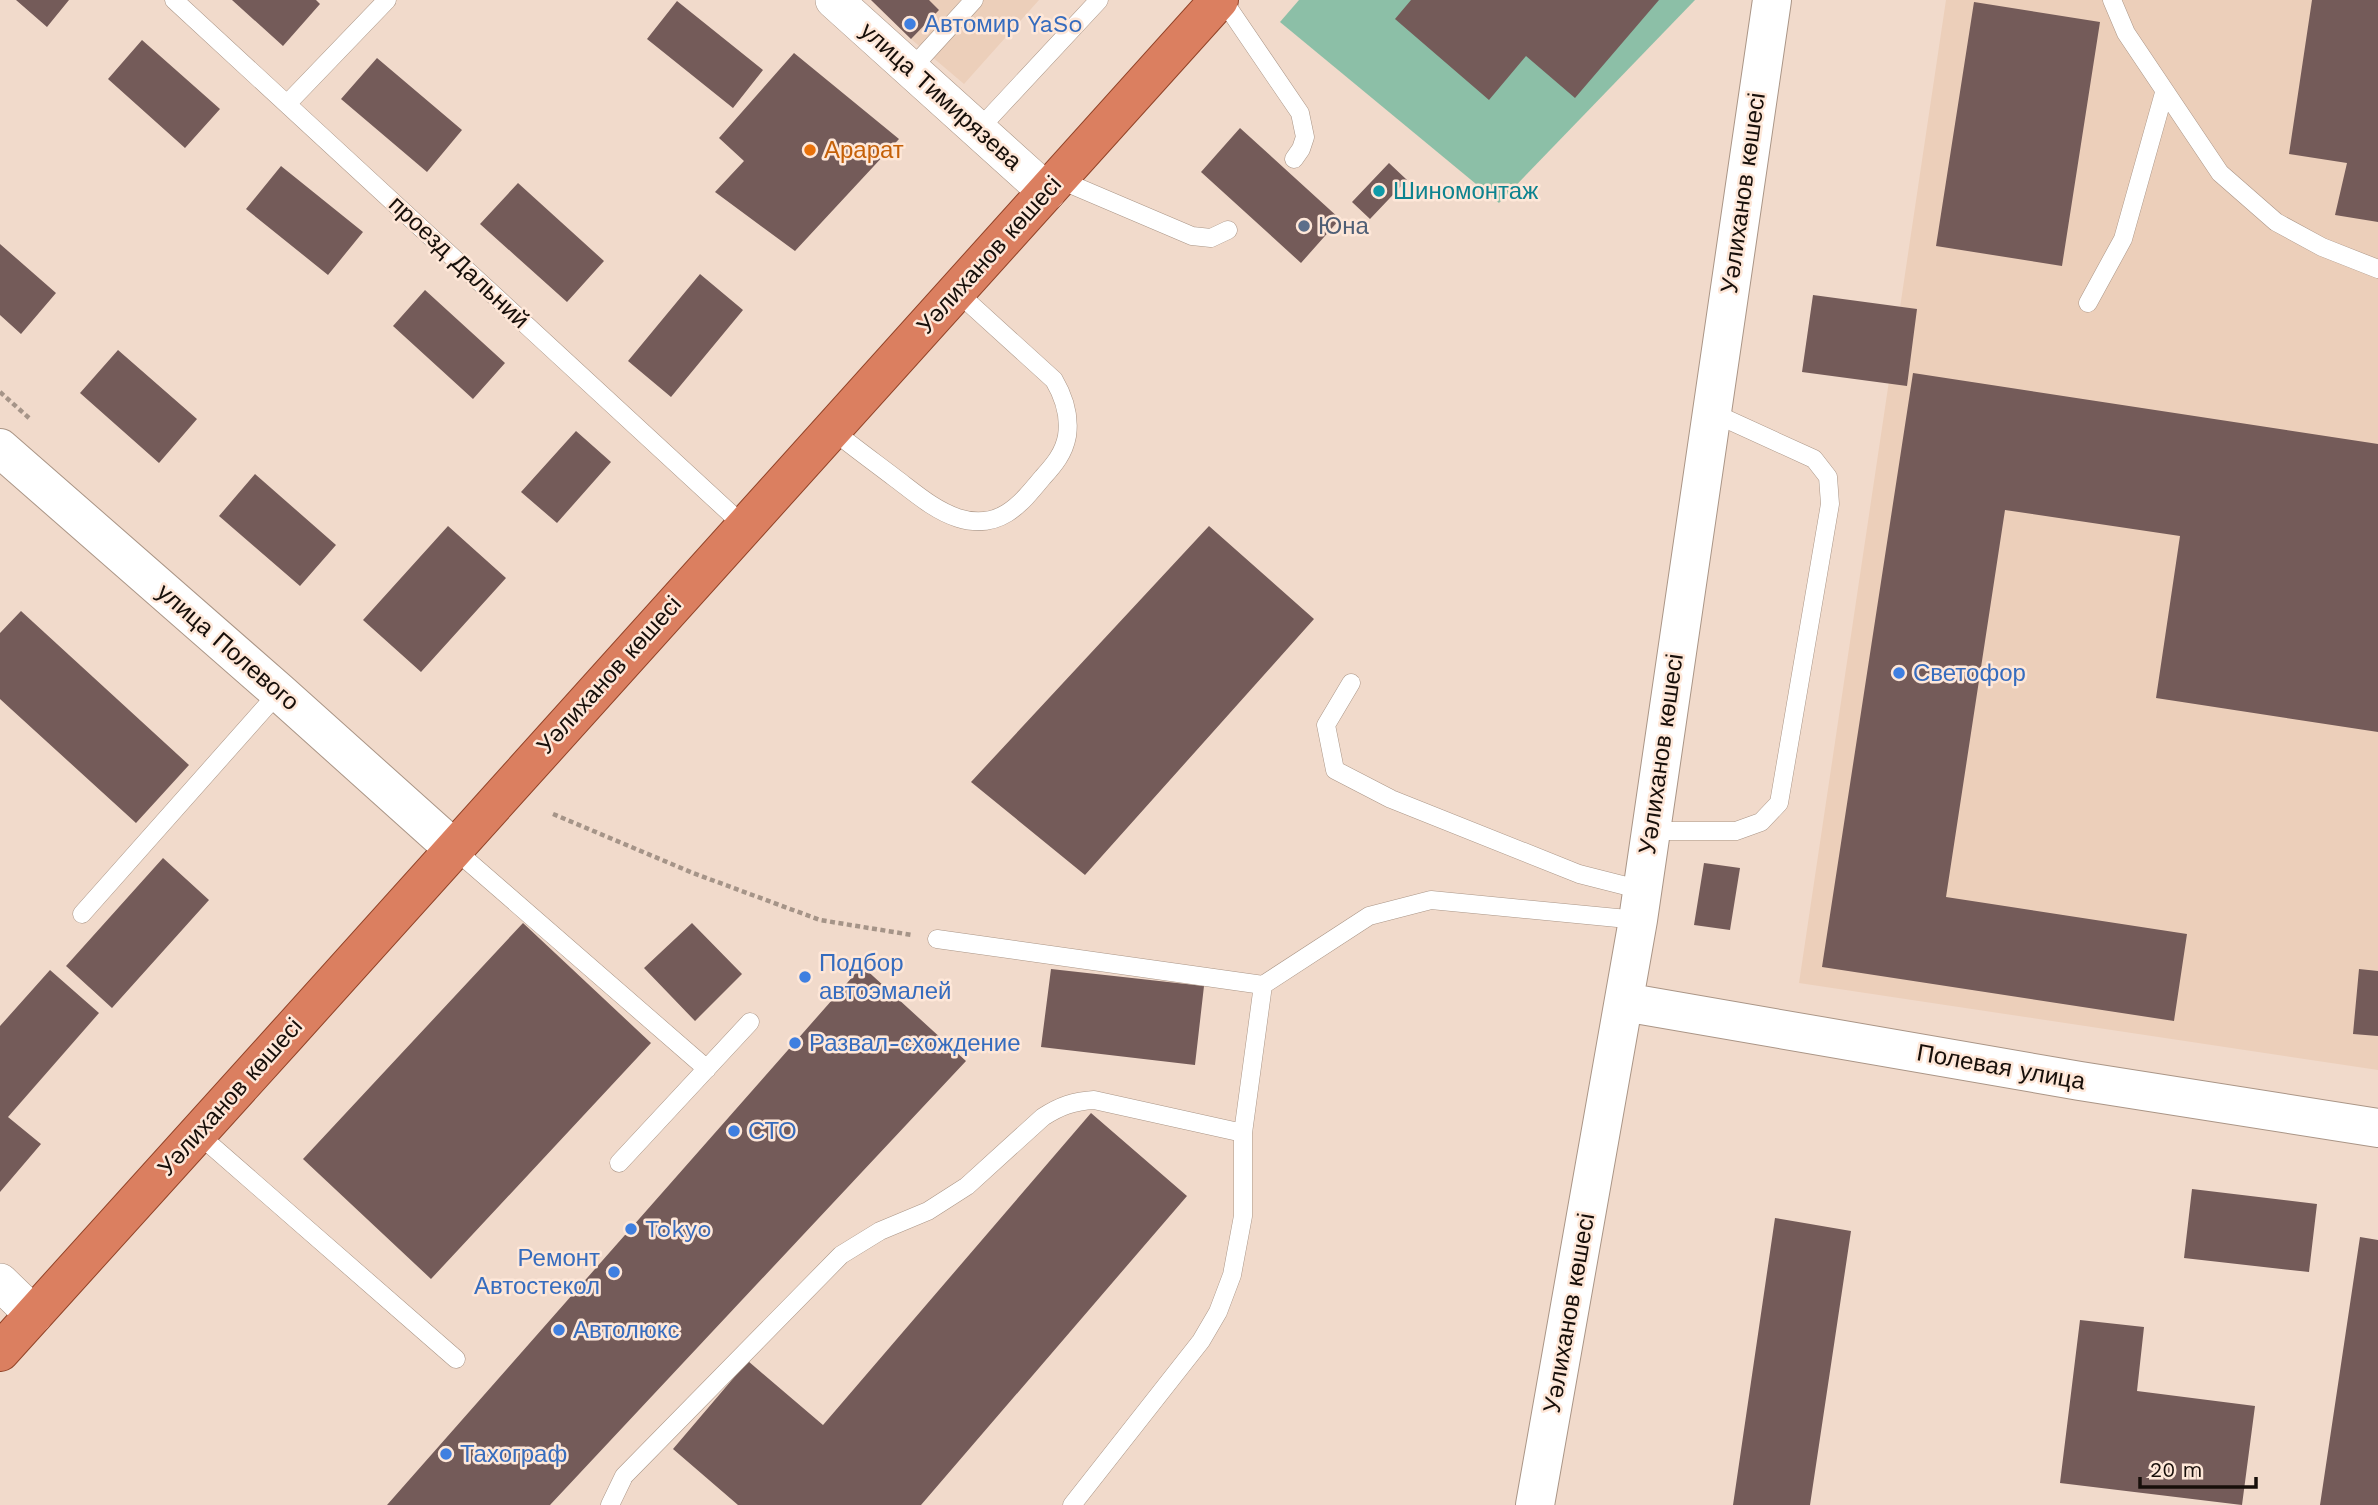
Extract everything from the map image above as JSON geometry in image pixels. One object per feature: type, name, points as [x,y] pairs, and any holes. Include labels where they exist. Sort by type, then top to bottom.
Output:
[{"type":"highway","name":"Уәлиханов көшесі","points":[[0,1352],[743,525],[1221,0]]},
{"type":"street","name":"улица Тимирязева","points":[[834,0],[979,129],[1053,185]]},
{"type":"street","name":"Уәлиханов көшесі","points":[[1535,1505],[1640,905],[1772,0]]},
{"type":"street","name":"улица Полевого","points":[[0,448],[454,849]]},
{"type":"street","name":"Полевая улица","points":[[1624,1002],[2080,1081],[2378,1128]]},
{"type":"street","points":[[0,1282],[34,1315]]},
{"type":"lane","name":"проезд Дальний","points":[[174,0],[743,525]]},
{"type":"lane","points":[[287,104],[387,0]]},
{"type":"lane","points":[[912,68],[974,0]]},
{"type":"lane","points":[[979,129],[1099,0]]},
{"type":"lane","points":[[1221,0],[1300,113],[1305,137],[1294,159]]},
{"type":"lane","points":[[2112,0],[2126,33],[2220,173],[2276,222],[2322,247],[2378,269]]},
{"type":"lane","points":[[2088,303],[2123,239],[2164,93]]},
{"type":"lane","points":[[1053,185],[1192,236],[1210,238],[1228,230]]},
{"type":"lane","points":[[831,429],[938,510],[961,519],[984,521],[1000,518],[1017,508],[1060,457],[1067,437],[1063,396],[1054,380],[956,291]]},
{"type":"lane","points":[[1649,831],[1736,831],[1760,822],[1779,803],[1830,504],[1828,477],[1814,459],[1711,412]]},
{"type":"lane","points":[[1350,683],[1326,725],[1335,770],[1391,799],[1579,874],[1640,905]]},
{"type":"lane","points":[[82,914],[279,692]]},
{"type":"lane","points":[[454,849],[707,1069]]},
{"type":"lane","points":[[937,939],[1264,985],[1369,916],[1431,900],[1640,905]]},
{"type":"lane","points":[[1072,1505],[1201,1342],[1219,1312],[1232,1275],[1242,1216],[1243,1133],[1264,985]]},
{"type":"lane","points":[[619,1163],[750,1022]]},
{"type":"lane","points":[[610,1505],[624,1476],[842,1255],[880,1231],[928,1211],[967,1186],[1056,1108],[1075,1101],[1094,1100],[1243,1133]]},
{"type":"lane","points":[[197,1133],[456,1359]]},
{"type":"path","points":[[553,814],[693,873],[820,920],[937,939]]},
{"type":"shaded area","points":[[871,0],[1039,0],[964,84],[911,39]]},
{"type":"shaded area","points":[[1946,0],[2378,0],[2378,1070],[1799,983]]},
{"type":"green space","points":[[1299,0],[1695,0],[1499,203],[1280,22]]},
{"type":"building","points":[[16,0],[69,0],[47,27]]},
{"type":"building","points":[[232,0],[316,0],[320,4],[283,46]]},
{"type":"building","name":"Автомир YaSo","points":[[871,0],[929,0],[939,10],[911,39]]},
{"type":"building","points":[[1411,0],[1659,0],[1575,98],[1526,56],[1489,100],[1395,19]]},
{"type":"building","points":[[2312,0],[2378,0],[2378,222],[2335,215],[2347,163],[2289,154]]},
{"type":"building","points":[[677,1],[763,70],[733,108],[647,39]]},
{"type":"building","points":[[1974,2],[2100,22],[2062,266],[1936,246]]},
{"type":"building","points":[[142,40],[220,109],[185,148],[108,79]]},
{"type":"building","name":"Арарат","points":[[794,53],[899,139],[795,251],[715,192],[744,161],[719,138]]},
{"type":"building","points":[[377,58],[462,130],[427,172],[341,99]]},
{"type":"building","points":[[1240,128],[1340,219],[1301,263],[1201,172]]},
{"type":"building","name":"Шиномонтаж","points":[[1389,163],[1407,180],[1370,219],[1352,202]]},
{"type":"building","points":[[281,166],[363,232],[328,275],[246,209]]},
{"type":"building","points":[[518,183],[604,261],[567,302],[480,224]]},
{"type":"building","points":[[0,244],[56,293],[21,334],[0,315]]},
{"type":"building","points":[[700,274],[743,310],[671,397],[628,361]]},
{"type":"building","points":[[425,290],[505,363],[473,399],[393,326]]},
{"type":"building","points":[[1813,295],[1917,309],[1907,386],[1802,372]]},
{"type":"building","points":[[118,350],[197,419],[159,463],[80,393]]},
{"type":"building","points":[[1913,373],[2378,444],[2378,732],[2156,698],[2180,536],[2005,510],[1946,897],[2187,934],[2174,1021],[1822,967]]},
{"type":"building","points":[[576,431],[611,462],[557,523],[521,492]]},
{"type":"building","points":[[255,474],[336,545],[300,586],[219,516]]},
{"type":"building","points":[[448,526],[506,578],[421,672],[363,620]]},
{"type":"building","points":[[1209,526],[1314,619],[1085,875],[971,782]]},
{"type":"building","points":[[21,611],[189,765],[136,823],[0,699],[0,633]]},
{"type":"building","points":[[163,858],[209,900],[112,1008],[66,966]]},
{"type":"building","points":[[1704,863],[1740,868],[1730,930],[1694,925]]},
{"type":"building","points":[[523,923],[651,1043],[431,1279],[303,1159]]},
{"type":"building","points":[[692,923],[742,974],[695,1021],[644,968]]},
{"type":"building","points":[[862,966],[966,1061],[550,1505],[387,1505]]},
{"type":"building","points":[[1051,969],[1204,986],[1195,1065],[1041,1047]]},
{"type":"building","points":[[2359,969],[2378,971],[2378,1036],[2353,1034]]},
{"type":"building","points":[[50,970],[99,1013],[8,1117],[41,1144],[0,1192],[0,1026]]},
{"type":"building","points":[[1091,1113],[1187,1196],[921,1505],[738,1505],[673,1449],[748,1361],[823,1425]]},
{"type":"building","points":[[2192,1189],[2317,1204],[2309,1272],[2184,1258]]},
{"type":"building","points":[[1775,1218],[1851,1231],[1810,1505],[1733,1505]]},
{"type":"building","points":[[2360,1237],[2378,1240],[2378,1505],[2320,1505]]},
{"type":"building","points":[[2080,1320],[2144,1327],[2137,1391],[2255,1406],[2242,1505],[2060,1483]]},
{"type":"place","name":"Автомир YaSo","points":[[910,24]]},
{"type":"place","name":"Арарат","points":[[810,150]]},
{"type":"place","name":"Шиномонтаж","points":[[1379,191]]},
{"type":"place","name":"Юна","points":[[1304,226]]},
{"type":"place","name":"Светофор","points":[[1899,673]]},
{"type":"place","name":"Подбор автоэмалей","points":[[805,977]]},
{"type":"place","name":"Развал-схождение","points":[[795,1043]]},
{"type":"place","name":"СТО","points":[[734,1131]]},
{"type":"place","name":"Tokyo","points":[[631,1229]]},
{"type":"place","name":"Ремонт Автостекол","points":[[614,1272]]},
{"type":"place","name":"Автолюкс","points":[[559,1330]]},
{"type":"place","name":"Тахограф","points":[[446,1454]]}]
